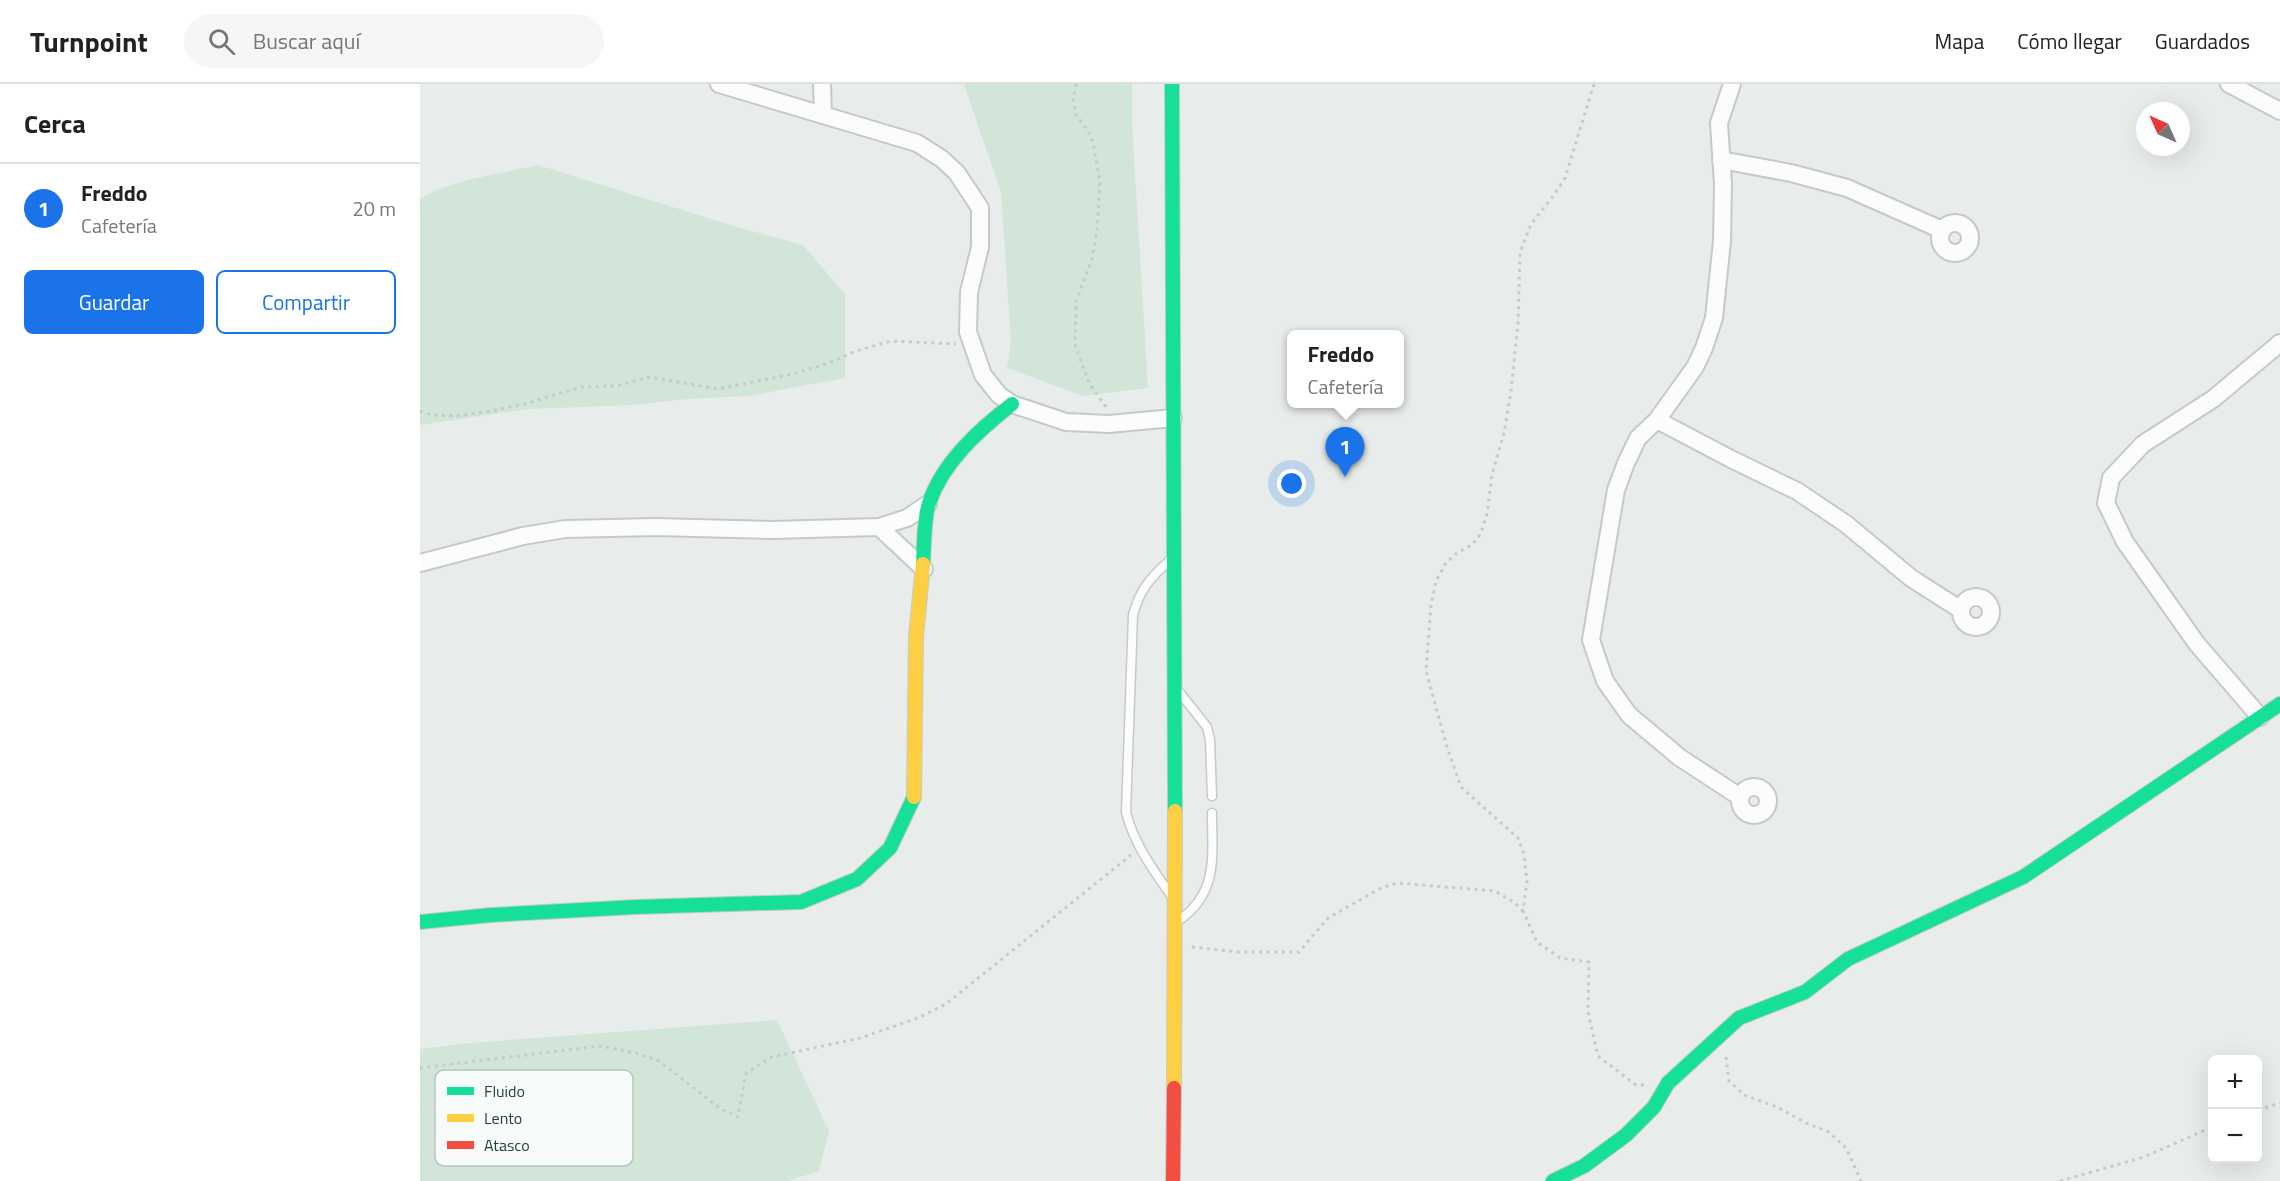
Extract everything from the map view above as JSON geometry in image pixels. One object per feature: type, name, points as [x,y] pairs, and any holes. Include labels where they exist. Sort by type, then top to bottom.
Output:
[{"type":"street","points":[[719,84],[917,143],[942,159],[957,173],[980,208],[980,247],[969,292],[968,332],[982,375],[999,395],[1012,404],[1066,422],[1109,424],[1173,418]]},
{"type":"street","points":[[822,84],[823,114]]},
{"type":"street","points":[[1172,84],[1175,556],[1173,1181]]},
{"type":"street","points":[[1732,84],[1719,123],[1722,241],[1714,318],[1695,367],[1657,420],[1638,438],[1616,490],[1591,640],[1605,681],[1629,715],[1679,757],[1740,797]]},
{"type":"street","points":[[2229,84],[2280,111]]},
{"type":"street","points":[[1721,160],[1791,173],[1847,188],[1942,230]]},
{"type":"street","points":[[2260,717],[2198,644],[2125,542],[2106,503],[2111,478],[2142,444],[2213,399],[2280,344]]},
{"type":"street","points":[[420,922],[490,915],[635,907],[801,902],[857,879],[890,848],[915,795],[916,637],[924,569],[928,504],[949,465],[986,424],[1012,404]]},
{"type":"street","points":[[1657,420],[1797,491],[1846,524],[1911,578],[1961,610]]},
{"type":"street","points":[[420,563],[523,536],[565,529],[656,527],[772,530],[879,527],[907,518],[928,504]]},
{"type":"street","points":[[879,527],[924,569]]},
{"type":"street","points":[[1553,1181],[1584,1166],[1626,1135],[1654,1107],[1668,1083],[1739,1018],[1805,992],[1848,959],[2023,877],[2280,704]]},
{"type":"lane","points":[[1175,556],[1154,574],[1139,594],[1133,615],[1126,813],[1131,832],[1175,902]]},
{"type":"lane","points":[[1175,687],[1207,727],[1210,740],[1212,796]]},
{"type":"lane","points":[[1175,923],[1191,912],[1209,884],[1212,869],[1212,813]]},
{"type":"path","points":[[1076,84],[1073,100],[1076,116],[1088,131],[1093,142],[1100,181],[1097,231],[1092,259],[1076,302],[1075,345],[1089,382],[1107,409],[1109,424]]},
{"type":"path","points":[[1523,911],[1527,880],[1524,854],[1518,838],[1461,787],[1447,747],[1426,671],[1430,615],[1436,581],[1446,563],[1457,553],[1472,545],[1481,533],[1487,514],[1492,475],[1504,433],[1511,391],[1518,324],[1520,253],[1531,224],[1564,178],[1594,84]]},
{"type":"path","points":[[420,411],[432,415],[456,416],[492,411],[581,387],[616,386],[650,377],[718,389],[788,375],[891,341],[972,346]]},
{"type":"path","points":[[420,1068],[600,1046],[636,1053],[659,1061],[721,1109],[738,1117],[746,1073],[772,1057],[860,1038],[918,1018],[946,1004],[1140,848]]},
{"type":"path","points":[[1175,945],[1238,952],[1299,952],[1328,918],[1382,888],[1397,883],[1495,891],[1515,903],[1523,911],[1537,942],[1560,958],[1589,962],[1588,1012],[1598,1056],[1636,1085],[1668,1083]]},
{"type":"path","points":[[1724,1031],[1729,1081],[1744,1095],[1777,1107],[1806,1123],[1829,1132],[1846,1148],[1861,1181]]},
{"type":"path","points":[[2261,1109],[2280,1103]]},
{"type":"path","points":[[2061,1181],[2144,1157],[2208,1129]]},
{"type":"green space","points":[[964,84],[1132,84],[1132,125],[1148,388],[1083,396],[1007,368],[1011,342],[1001,193]]},
{"type":"green space","points":[[538,165],[737,227],[803,245],[845,294],[845,378],[749,396],[633,405],[529,409],[420,425],[420,199],[431,192],[460,182]]},
{"type":"green space","points":[[777,1020],[829,1131],[819,1171],[788,1181],[420,1181],[420,1049],[469,1043]]},
{"type":"traffic: fast","points":[[1172,84],[1175,811]]},
{"type":"traffic: fast","points":[[923,564],[926,516],[935,488],[963,448],[1012,404]]},
{"type":"traffic: fast","points":[[1553,1181],[1584,1166],[1626,1135],[1654,1107],[1668,1083],[1739,1018],[1805,992],[1848,959],[2023,877],[2280,704]]},
{"type":"traffic: fast","points":[[420,922],[491,915],[635,907],[801,902],[857,879],[890,848],[914,797]]},
{"type":"traffic: slow","points":[[914,797],[916,637],[923,564]]},
{"type":"traffic: slow","points":[[1174,1088],[1175,811]]},
{"type":"traffic: jam","points":[[1173,1181],[1174,1088]]},
{"type":"place","name":"Freddo","points":[[1345,477]]}]
